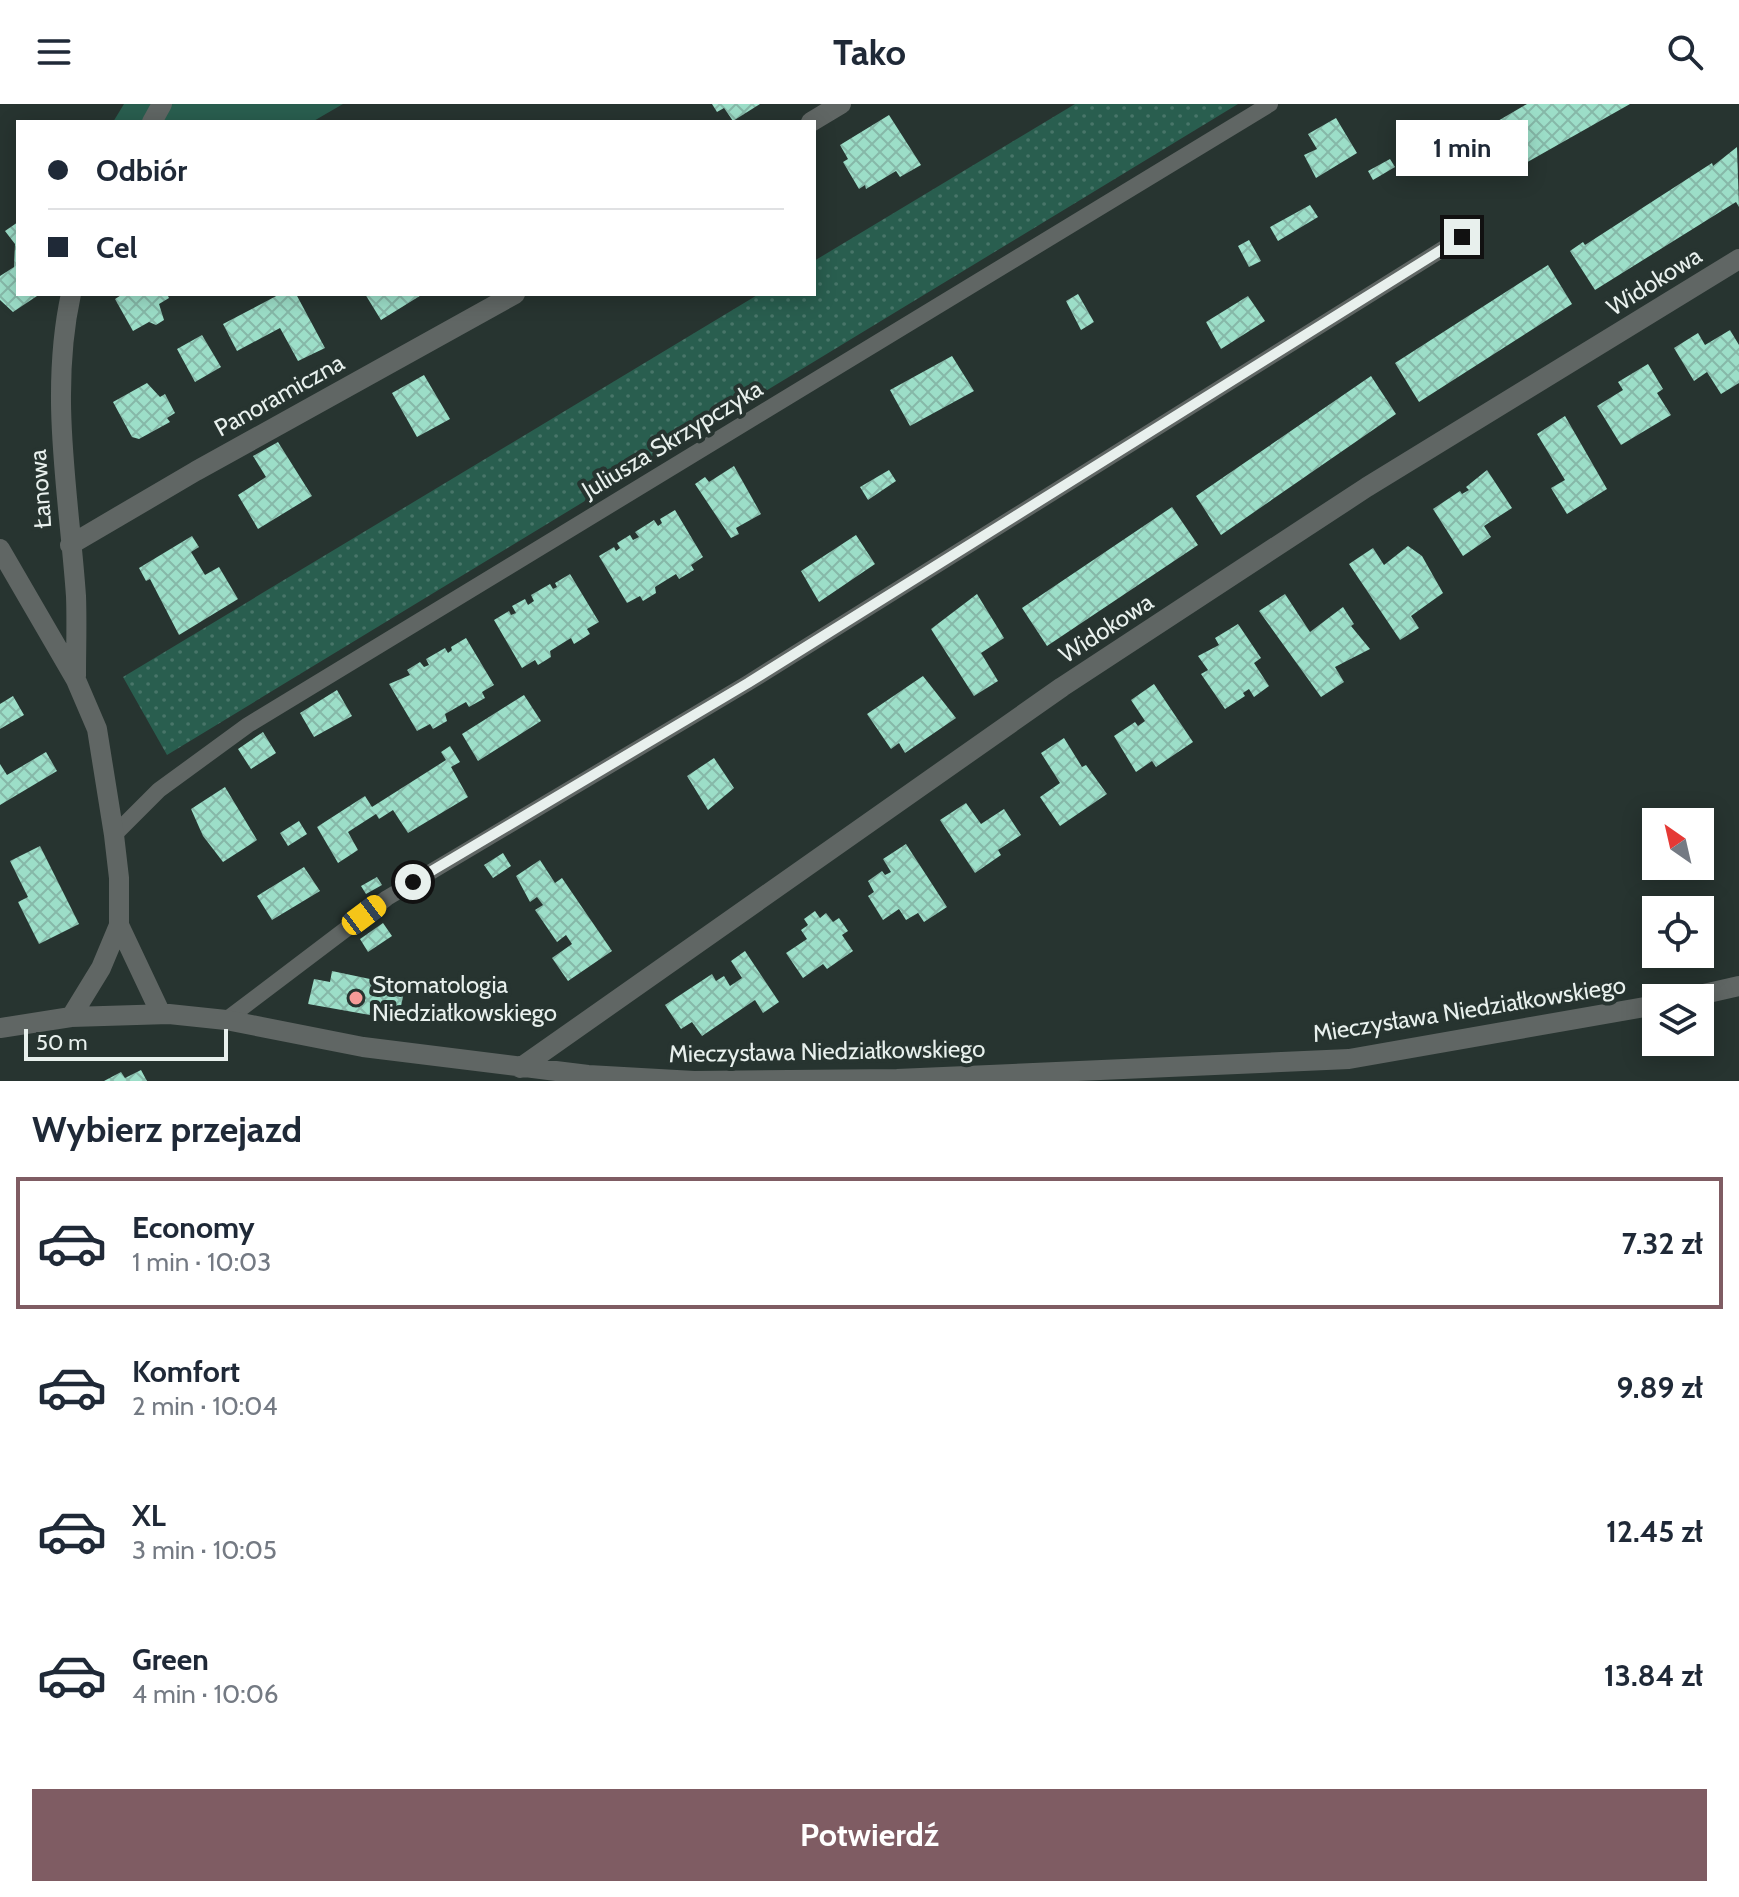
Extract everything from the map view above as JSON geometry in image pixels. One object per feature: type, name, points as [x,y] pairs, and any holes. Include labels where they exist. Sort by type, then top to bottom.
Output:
[{"type":"street","points":[[814,120],[841,104]]},
{"type":"street","name":"Widokowa","points":[[520,1068],[1062,687],[1367,487],[1739,259]]},
{"type":"street","name":"Łanowa","points":[[71,296],[63,348],[62,446],[76,596],[76,680]]},
{"type":"street","name":"Panoramiczna","points":[[70,545],[196,471],[511,296]]},
{"type":"street","points":[[0,549],[76,680],[97,729],[114,835],[119,878],[119,925],[101,968],[71,1017]]},
{"type":"street","points":[[119,925],[161,1014]]},
{"type":"street","points":[[1714,992],[1739,986]]},
{"type":"street","name":"Mieczysława Niedziałkowskiego","points":[[0,1028],[71,1017],[161,1014],[226,1020],[363,1047],[520,1068],[694,1081],[881,1079],[1349,1059],[1642,1007]]},
{"type":"lane","name":"Juliusza Skrzypczyka","points":[[114,835],[159,790],[248,725],[1270,104]]},
{"type":"lane","points":[[226,1020],[387,898],[748,683],[1462,237]]},
{"type":"green space","points":[[124,104],[343,104],[315,120],[114,120]]},
{"type":"green space","points":[[1075,104],[1238,104],[167,755],[123,677],[756,296],[816,296],[816,260]]},
{"type":"building","points":[[712,104],[760,104],[735,120],[724,108],[717,112]]},
{"type":"building","points":[[1527,104],[1630,104],[1503,176],[1479,132]]},
{"type":"building","points":[[889,115],[921,165],[900,177],[896,171],[866,189],[865,185],[859,189],[843,162],[848,159],[840,145]]},
{"type":"building","points":[[1336,118],[1357,153],[1316,178],[1304,155],[1317,149],[1308,134]]},
{"type":"building","points":[[1445,129],[1459,149],[1449,156],[1435,136]]},
{"type":"building","points":[[1737,147],[1739,207],[1736,202],[1595,290],[1570,251],[1583,242],[1585,245],[1712,163],[1713,166]]},
{"type":"building","points":[[1390,159],[1395,167],[1373,180],[1368,171]]},
{"type":"building","points":[[1310,205],[1318,217],[1278,241],[1270,227]]},
{"type":"building","points":[[16,223],[16,296],[37,296],[13,312],[0,300],[0,276],[14,267],[15,244],[5,231]]},
{"type":"building","points":[[1249,240],[1261,261],[1249,267],[1238,246]]},
{"type":"building","points":[[1548,265],[1572,304],[1419,402],[1395,363]]},
{"type":"building","points":[[1078,294],[1094,322],[1081,330],[1066,301]]},
{"type":"building","points":[[120,296],[169,298],[159,304],[164,320],[156,325],[149,322],[133,331],[115,299]]},
{"type":"building","points":[[276,296],[297,296],[325,348],[298,361],[280,328],[237,351],[223,324]]},
{"type":"building","points":[[366,296],[420,296],[381,320]]},
{"type":"building","points":[[1248,296],[1265,321],[1221,349],[1206,322]]},
{"type":"building","points":[[1730,330],[1739,345],[1739,383],[1721,394],[1707,372],[1694,381],[1674,348],[1698,333],[1705,345]]},
{"type":"building","points":[[202,335],[221,367],[195,382],[177,349]]},
{"type":"building","points":[[952,356],[974,391],[910,426],[890,390]]},
{"type":"building","points":[[1648,364],[1663,389],[1657,393],[1671,415],[1621,445],[1597,406],[1623,390],[1618,382]]},
{"type":"building","points":[[424,375],[450,419],[417,437],[392,393]]},
{"type":"building","points":[[1371,376],[1396,414],[1221,535],[1196,496]]},
{"type":"building","points":[[147,383],[160,397],[165,394],[175,413],[167,418],[170,422],[139,439],[132,437],[113,402]]},
{"type":"building","points":[[1565,416],[1607,489],[1567,514],[1551,488],[1565,480],[1537,434]]},
{"type":"building","points":[[278,442],[312,496],[258,529],[238,495],[266,477],[253,456]]},
{"type":"building","points":[[734,466],[761,514],[736,528],[739,534],[731,538],[695,484],[705,477],[709,482]]},
{"type":"building","points":[[889,470],[896,481],[868,500],[860,487]]},
{"type":"building","points":[[1487,470],[1512,508],[1484,526],[1491,537],[1463,556],[1433,509],[1460,491],[1462,494],[1469,490],[1466,487]]},
{"type":"building","points":[[1172,507],[1198,545],[1047,646],[1022,608]]},
{"type":"building","points":[[675,510],[703,557],[691,565],[694,570],[679,579],[676,574],[655,587],[656,593],[643,601],[640,596],[627,603],[599,556],[614,547],[616,551],[620,548],[617,543],[630,535],[633,540],[639,537],[635,532],[654,520],[658,526],[662,523],[660,519]]},
{"type":"building","points":[[856,535],[875,564],[819,602],[801,571]]},
{"type":"building","points":[[192,536],[199,547],[191,552],[205,575],[219,567],[238,599],[179,635],[150,579],[146,581],[139,568]]},
{"type":"building","points":[[1408,546],[1422,556],[1443,593],[1411,616],[1419,628],[1400,640],[1349,564],[1373,548],[1384,565]]},
{"type":"building","points":[[570,574],[599,622],[587,629],[590,634],[574,644],[571,638],[550,651],[551,657],[538,665],[535,660],[522,668],[494,620],[509,611],[511,615],[516,613],[512,606],[525,599],[528,605],[534,601],[531,595],[550,584],[553,589],[557,587],[555,583]]},
{"type":"building","points":[[977,594],[1004,638],[981,653],[998,681],[974,696],[931,629]]},
{"type":"building","points":[[1285,594],[1310,632],[1343,607],[1354,624],[1351,626],[1370,649],[1335,667],[1344,682],[1321,697],[1259,611]]},
{"type":"building","points":[[1238,624],[1261,658],[1254,663],[1269,686],[1254,697],[1249,689],[1243,693],[1245,696],[1225,709],[1201,674],[1208,670],[1198,656],[1219,645],[1215,638]]},
{"type":"building","points":[[466,638],[494,685],[482,692],[485,698],[469,707],[466,702],[445,714],[447,721],[433,729],[430,724],[417,731],[389,684],[410,675],[407,670],[420,662],[424,667],[429,665],[426,659],[445,648],[448,653],[451,647]]},
{"type":"building","points":[[923,676],[956,718],[905,753],[899,743],[891,749],[867,714]]},
{"type":"building","points":[[1154,684],[1193,742],[1156,767],[1152,761],[1136,772],[1114,736],[1135,722],[1138,726],[1145,721],[1131,700]]},
{"type":"building","points":[[337,690],[352,716],[314,737],[300,713]]},
{"type":"building","points":[[524,695],[541,721],[478,761],[462,734]]},
{"type":"building","points":[[13,696],[24,715],[0,729],[0,704]]},
{"type":"building","points":[[263,732],[276,753],[251,769],[238,749]]},
{"type":"building","points":[[1064,738],[1082,767],[1086,765],[1107,794],[1060,826],[1040,797],[1060,783],[1041,753]]},
{"type":"building","points":[[450,746],[460,762],[451,767],[468,797],[408,833],[393,810],[379,819],[376,814],[348,832],[358,850],[338,863],[317,827],[365,796],[372,807],[446,760],[441,752]]},
{"type":"building","points":[[46,752],[57,771],[0,805],[0,764],[7,775]]},
{"type":"building","points":[[714,758],[734,788],[708,810],[687,776]]},
{"type":"building","points":[[225,787],[257,840],[223,862],[203,836],[191,809]]},
{"type":"building","points":[[966,803],[981,824],[1004,809],[1021,835],[998,850],[1001,855],[975,873],[940,820]]},
{"type":"building","points":[[299,821],[307,834],[288,846],[280,833]]},
{"type":"building","points":[[906,844],[947,907],[924,922],[918,913],[906,920],[899,909],[883,920],[868,896],[874,892],[868,881],[882,871],[885,875],[891,872],[883,859]]},
{"type":"building","points":[[40,846],[79,924],[39,944],[18,902],[28,897],[10,861]]},
{"type":"building","points":[[503,853],[511,866],[493,878],[484,865]]},
{"type":"building","points":[[540,860],[555,883],[562,878],[612,951],[568,981],[552,958],[572,944],[566,935],[557,942],[535,910],[543,905],[537,897],[530,902],[516,876]]},
{"type":"building","points":[[304,867],[320,891],[272,920],[257,896]]},
{"type":"building","points":[[377,877],[382,885],[366,894],[361,886]]},
{"type":"building","points":[[815,911],[820,918],[826,913],[833,922],[839,918],[848,931],[842,935],[853,951],[827,969],[823,964],[803,978],[786,953],[807,939],[801,930],[808,925],[804,919]]},
{"type":"building","points":[[383,923],[392,936],[368,952],[360,939]]},
{"type":"building","points":[[745,951],[779,1002],[763,1013],[755,1000],[702,1036],[692,1022],[681,1029],[665,1005],[712,974],[716,981],[724,976],[730,986],[742,978],[731,961]]},
{"type":"building","name":"Stomatologia Niedziałkowskiego","points":[[332,971],[389,983],[387,989],[404,992],[398,1020],[308,1004],[314,979],[330,982]]},
{"type":"building","points":[[141,1070],[147,1081],[104,1081],[121,1072],[125,1078]]},
{"type":"place","name":"Stomatologia Niedziałkowskiego","points":[[356,998]]},
{"type":"route","points":[[413,882],[748,683],[1462,237]]}]
